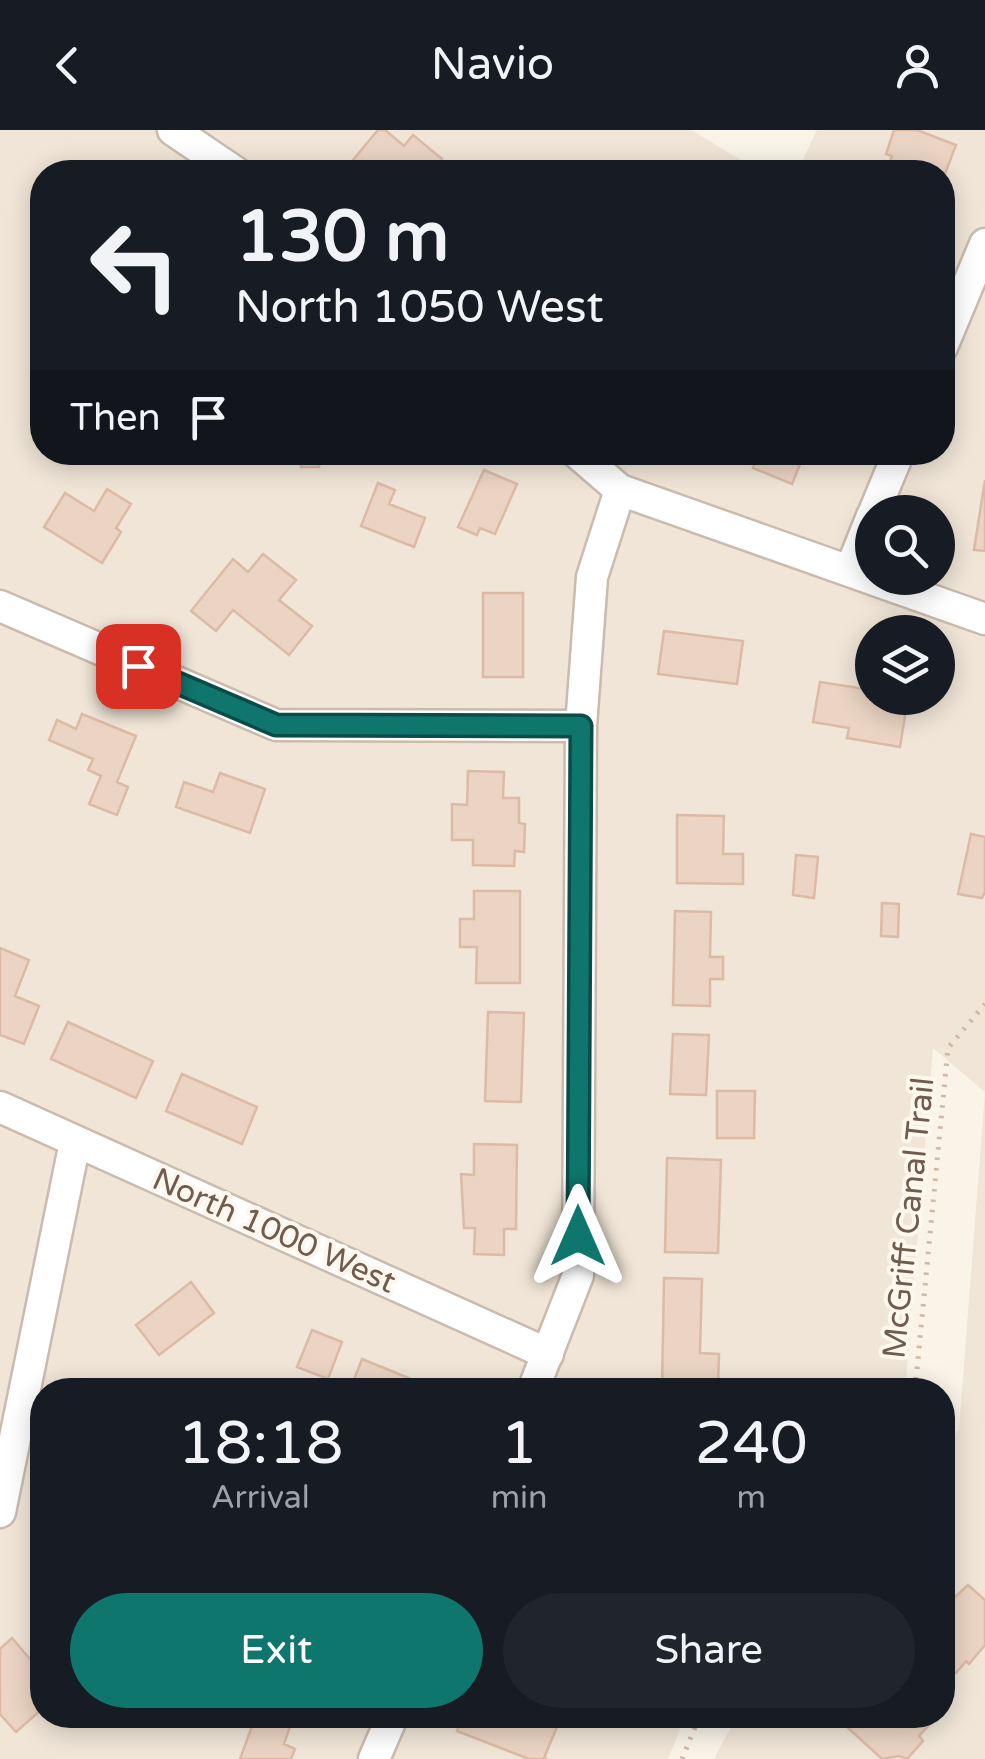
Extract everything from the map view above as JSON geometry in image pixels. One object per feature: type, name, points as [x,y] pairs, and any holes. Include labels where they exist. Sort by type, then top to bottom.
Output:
[{"type":"street","points":[[173,130],[217,160]]},
{"type":"street","points":[[955,316],[985,244]]},
{"type":"street","points":[[591,465],[620,490],[985,619]]},
{"type":"street","points":[[881,495],[894,465]]},
{"type":"street","points":[[538,1378],[578,1275],[581,726],[592,577],[620,490]]},
{"type":"street","points":[[850,571],[855,559]]},
{"type":"street","points":[[0,606],[276,725],[581,726]]},
{"type":"street","name":"North 1000 West","points":[[0,1106],[548,1354]]},
{"type":"street","points":[[0,1512],[76,1142]]},
{"type":"street","points":[[374,1759],[387,1728]]},
{"type":"path","name":"McGriff Canal Trail","points":[[916,1378],[948,1048],[985,1004]]},
{"type":"path","points":[[682,1759],[695,1728]]},
{"type":"shaded area","points":[[0,130],[691,130],[741,160],[30,160],[30,465],[955,465],[955,160],[803,160],[817,130],[985,130],[985,1092],[933,1048],[906,1378],[30,1378],[30,1728],[681,1728],[668,1759],[0,1759]]},
{"type":"shaded area","points":[[985,1092],[985,1759],[714,1759],[730,1728],[955,1728],[955,1434],[959,1430]]},
{"type":"building","points":[[378,130],[385,130],[404,146],[413,135],[442,159],[441,160],[353,160]]},
{"type":"building","points":[[894,130],[917,130],[956,145],[950,160],[890,160],[892,156],[886,154]]},
{"type":"building","points":[[754,465],[800,465],[792,484],[753,468]]},
{"type":"building","points":[[484,470],[517,484],[495,534],[480,528],[477,535],[458,527]]},
{"type":"building","points":[[985,480],[985,551],[974,550]]},
{"type":"building","points":[[378,483],[395,490],[389,504],[425,518],[414,547],[361,526]]},
{"type":"building","points":[[107,489],[131,504],[116,528],[121,532],[102,563],[44,527],[65,493],[94,511]]},
{"type":"building","points":[[263,554],[296,580],[279,600],[312,626],[289,655],[233,610],[216,631],[191,611],[233,559],[248,572]]},
{"type":"building","points":[[483,593],[523,593],[523,677],[483,677]]},
{"type":"building","points":[[664,631],[743,641],[737,684],[658,674]]},
{"type":"building","points":[[820,682],[855,687],[855,715],[905,715],[900,747],[847,738],[849,728],[813,722]]},
{"type":"building","points":[[82,714],[136,736],[117,782],[128,787],[117,815],[89,804],[101,776],[88,770],[93,759],[49,740],[57,720],[76,729]]},
{"type":"building","points":[[468,771],[504,772],[503,798],[519,798],[519,823],[525,824],[524,852],[515,851],[514,866],[473,865],[473,840],[452,840],[452,804],[467,805]]},
{"type":"building","points":[[220,773],[265,789],[250,833],[176,807],[184,782],[213,792]]},
{"type":"building","points":[[677,815],[724,816],[723,854],[743,854],[743,884],[677,883]]},
{"type":"building","points":[[971,834],[985,837],[982,898],[958,894]]},
{"type":"building","points":[[796,855],[818,857],[814,898],[793,895]]},
{"type":"building","points":[[474,891],[520,891],[520,983],[476,983],[477,947],[460,947],[460,919],[474,919]]},
{"type":"building","points":[[882,903],[899,904],[898,937],[881,936]]},
{"type":"building","points":[[675,911],[711,912],[710,957],[723,957],[723,979],[710,979],[710,1006],[673,1005]]},
{"type":"building","points":[[0,948],[29,960],[15,996],[39,1006],[24,1044],[0,1035]]},
{"type":"building","points":[[488,1012],[524,1013],[521,1102],[485,1101]]},
{"type":"building","points":[[68,1022],[153,1061],[136,1098],[51,1059]]},
{"type":"building","points":[[673,1034],[709,1035],[706,1095],[670,1094]]},
{"type":"building","points":[[182,1074],[257,1107],[242,1144],[166,1111]]},
{"type":"building","points":[[717,1091],[755,1091],[754,1138],[717,1138]]},
{"type":"building","points":[[474,1144],[517,1145],[516,1229],[504,1229],[504,1255],[474,1254],[475,1228],[464,1228],[461,1174],[474,1175]]},
{"type":"building","points":[[667,1158],[721,1160],[718,1253],[665,1252]]},
{"type":"building","points":[[664,1278],[702,1279],[700,1353],[719,1354],[718,1378],[662,1378]]},
{"type":"building","points":[[191,1282],[214,1313],[159,1355],[136,1325]]},
{"type":"building","points":[[312,1330],[342,1342],[328,1378],[297,1367]]},
{"type":"building","points":[[362,1359],[409,1378],[355,1378]]},
{"type":"building","points":[[968,1585],[985,1600],[985,1645],[956,1673],[955,1672],[955,1597]]},
{"type":"building","points":[[12,1638],[30,1659],[30,1720],[16,1732],[0,1714],[0,1649]]},
{"type":"building","points":[[251,1728],[290,1728],[284,1744],[295,1749],[291,1759],[240,1759]]},
{"type":"building","points":[[557,1728],[544,1758],[547,1759],[529,1759],[457,1731]]},
{"type":"building","points":[[848,1728],[926,1728],[919,1736],[923,1741],[907,1759],[882,1759]]},
{"type":"route","points":[[138,666],[276,725],[581,726],[578,1236]]}]
